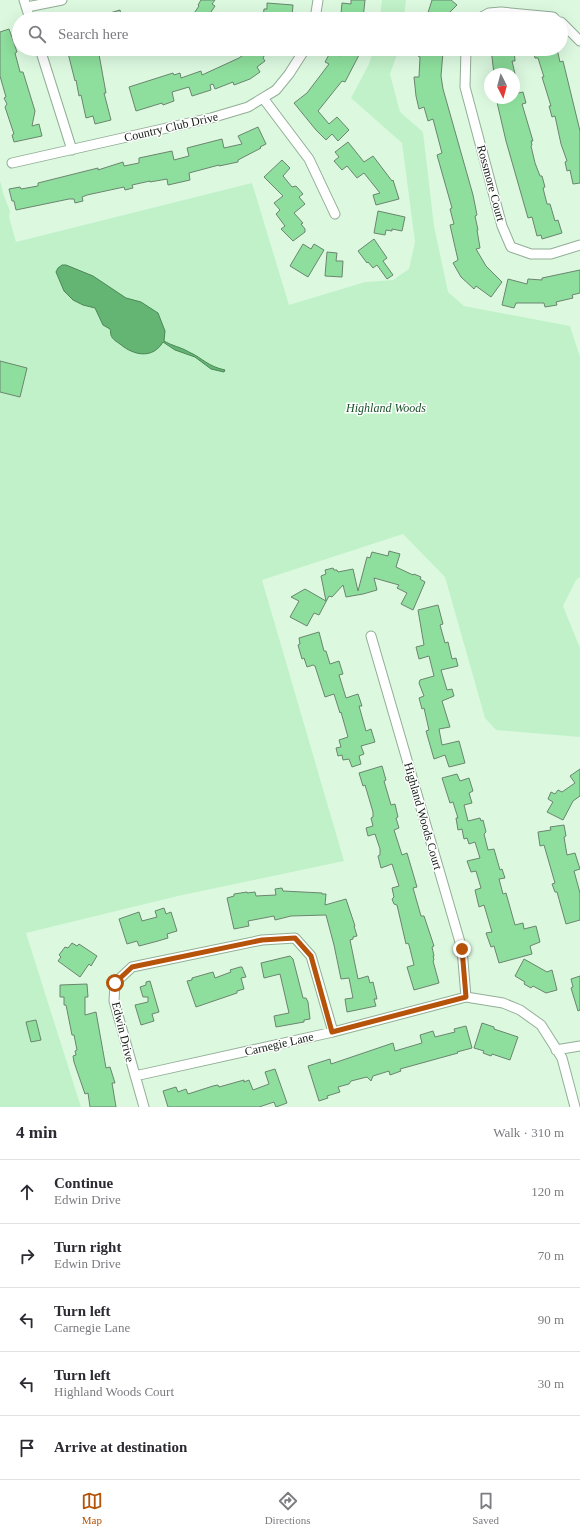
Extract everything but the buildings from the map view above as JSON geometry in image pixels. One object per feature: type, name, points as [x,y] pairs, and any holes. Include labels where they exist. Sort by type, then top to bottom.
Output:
[{"type":"street","points":[[26,4],[62,0]]},
{"type":"street","points":[[316,12],[318,0]]},
{"type":"street","points":[[568,29],[580,41]]},
{"type":"street","points":[[42,56],[72,150]]},
{"type":"street","name":"Country Club Drive","points":[[12,163],[211,118],[248,108],[276,90],[301,56]]},
{"type":"street","name":"Rossmore Court","points":[[466,56],[465,87],[502,226],[511,247],[531,254],[551,254],[580,245]]},
{"type":"street","points":[[263,98],[309,158],[336,214]]},
{"type":"street","name":"Highland Woods Court","points":[[371,636],[462,949],[466,997]]},
{"type":"street","name":"Edwin Drive","points":[[144,1107],[114,1001],[115,983],[132,967],[262,940],[295,938],[311,956],[332,1032]]},
{"type":"street","name":"Carnegie Lane","points":[[135,1076],[332,1032],[466,997],[504,1003],[520,1010],[541,1026],[562,1058],[575,1107]]},
{"type":"street","points":[[556,1050],[580,1046]]},
{"type":"green space","points":[[382,0],[406,0],[405,12],[381,12]]},
{"type":"green space","name":"Highland Woods","points":[[372,56],[396,56],[390,74],[400,112],[423,132],[434,226],[448,292],[464,306],[570,326],[580,357],[580,577],[576,580],[563,606],[580,648],[580,737],[496,730],[485,718],[445,577],[403,534],[262,580],[344,861],[178,896],[26,933],[81,1107],[0,1107],[0,181],[10,211],[9,217],[16,242],[252,183],[289,305],[365,282],[393,280],[409,269],[415,242],[402,143],[351,98]]},
{"type":"shaded area","points":[[62,265],[66,265],[93,276],[126,298],[141,302],[158,313],[165,331],[164,341],[186,350],[210,364],[225,370],[224,372],[211,369],[195,357],[175,350],[163,342],[154,351],[143,354],[125,348],[112,338],[110,329],[103,325],[95,308],[83,305],[73,300],[64,291],[56,272]]},
{"type":"route","points":[[115,983],[132,967],[262,940],[295,938],[311,956],[332,1032],[466,997],[462,949]]}]
